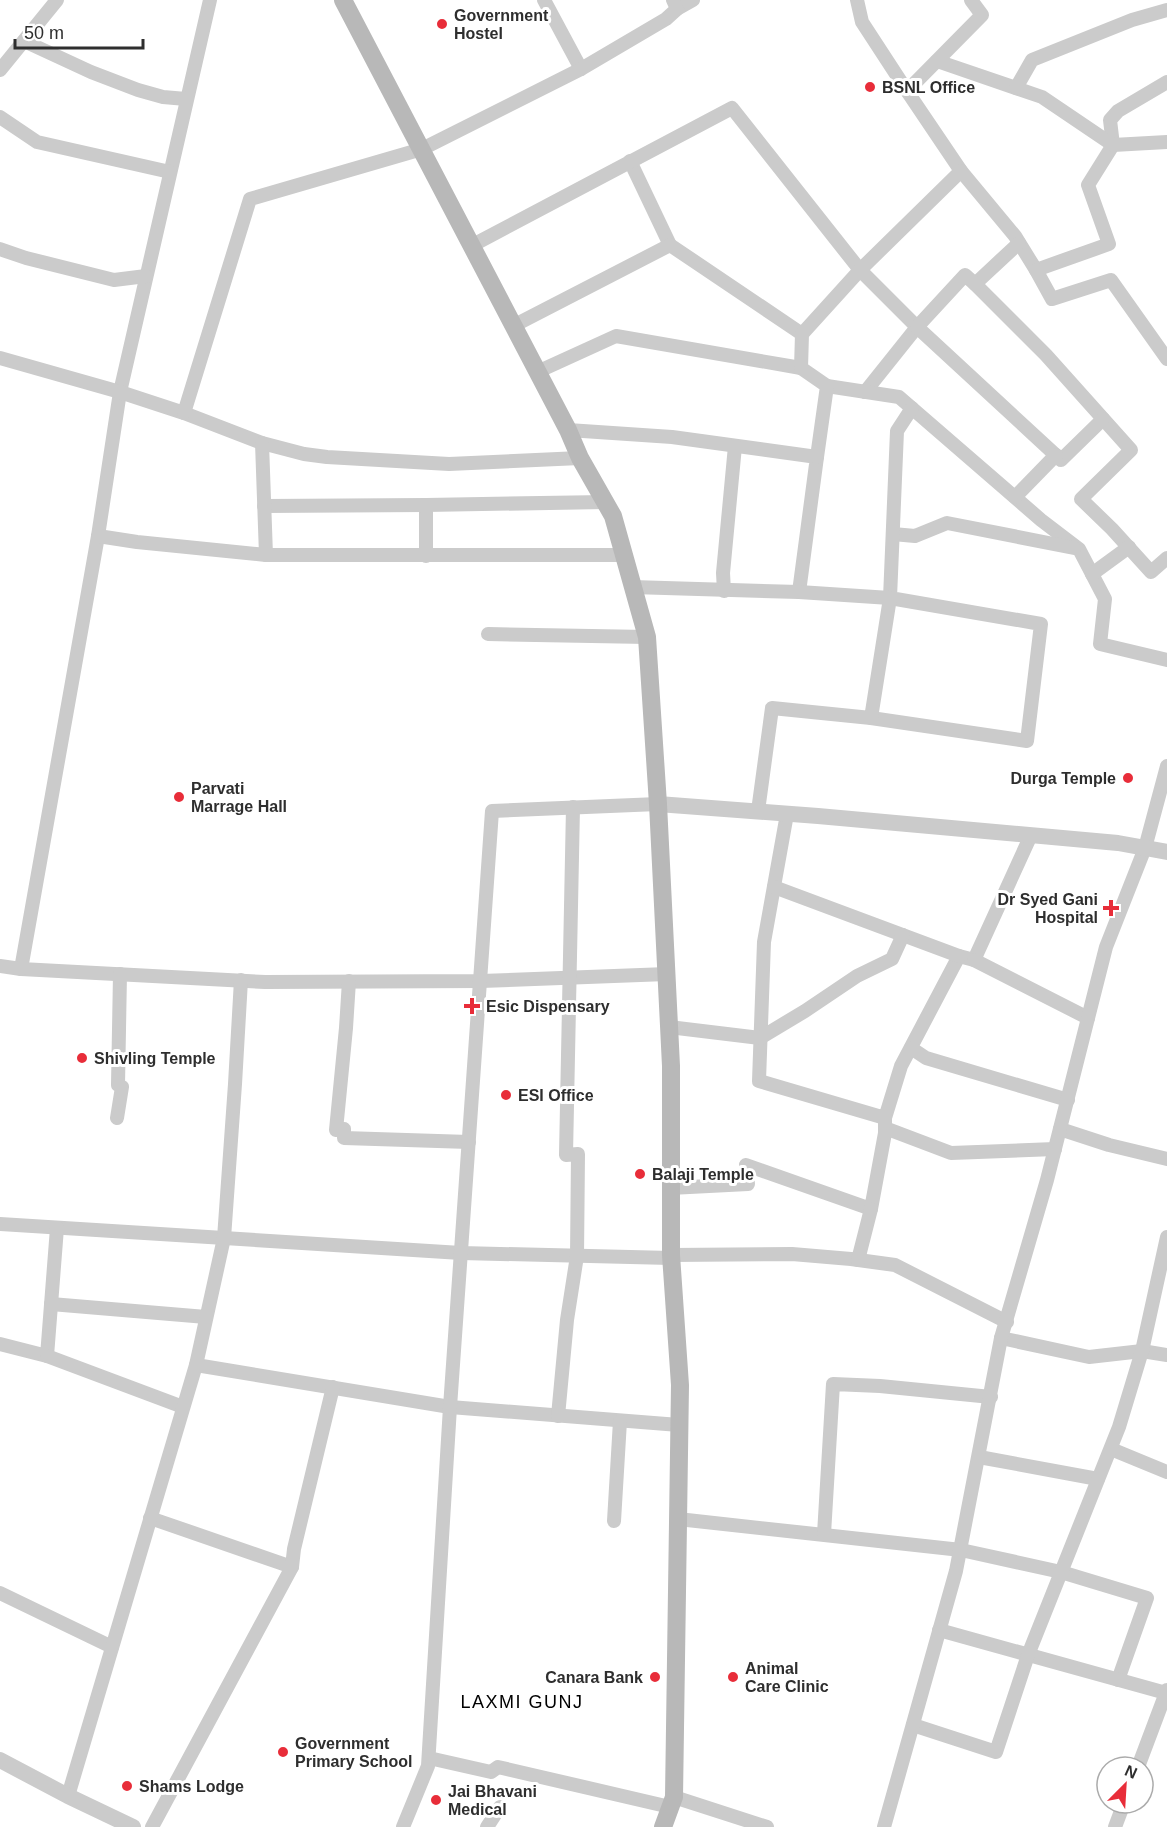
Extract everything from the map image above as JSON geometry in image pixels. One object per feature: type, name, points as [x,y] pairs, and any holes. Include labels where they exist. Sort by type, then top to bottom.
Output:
[{"type":"main road","points":[[343,0],[423,149],[471,246],[568,430],[580,458],[613,516],[647,637],[671,1066],[671,1257],[680,1385],[672,1802],[663,1827]]},
{"type":"street","points":[[0,70],[57,0]]},
{"type":"street","points":[[21,969],[98,537],[120,392],[210,0]]},
{"type":"street","points":[[544,0],[581,69]]},
{"type":"street","points":[[184,413],[250,199],[423,149],[581,69],[666,19],[675,4],[693,0]]},
{"type":"street","points":[[857,0],[862,22],[962,171],[1019,243],[1052,298],[1112,280],[1167,359]]},
{"type":"street","points":[[908,91],[982,15],[971,0]]},
{"type":"street","points":[[1016,88],[1032,60],[1132,20],[1167,10]]},
{"type":"street","points":[[24,41],[91,72],[138,90],[164,98],[186,99]]},
{"type":"street","points":[[937,61],[1042,97],[1113,145],[1167,142]]},
{"type":"street","points":[[1036,270],[1109,244],[1088,185],[1113,145],[1110,120],[1118,111],[1167,82]]},
{"type":"street","points":[[471,246],[732,108],[860,270],[917,327],[1060,459],[1103,419]]},
{"type":"street","points":[[0,117],[37,142],[170,172]]},
{"type":"street","points":[[630,161],[670,245],[802,334]]},
{"type":"street","points":[[801,368],[802,334],[860,270],[962,171]]},
{"type":"street","points":[[975,284],[1019,243]]},
{"type":"street","points":[[513,326],[670,245]]},
{"type":"street","points":[[0,249],[26,258],[114,280],[146,276]]},
{"type":"street","points":[[865,392],[917,327],[965,275],[1046,355],[1131,450],[1081,499],[1151,572],[1167,558]]},
{"type":"street","points":[[537,372],[616,336],[801,368],[827,386],[899,397],[1079,549],[1105,599],[1100,644],[1167,660]]},
{"type":"street","points":[[0,358],[120,392],[184,413],[262,443],[304,454],[449,464],[580,458]]},
{"type":"street","points":[[799,592],[827,386]]},
{"type":"street","points":[[871,718],[890,598],[897,431],[912,408]]},
{"type":"street","points":[[568,430],[672,437],[816,457]]},
{"type":"street","points":[[262,443],[266,555]]},
{"type":"street","points":[[724,591],[723,573],[735,446]]},
{"type":"street","points":[[1015,497],[1056,455]]},
{"type":"street","points":[[264,506],[605,502]]},
{"type":"street","points":[[426,505],[426,556]]},
{"type":"street","points":[[892,534],[915,536],[947,523],[1079,549]]},
{"type":"street","points":[[98,537],[266,555],[623,555]]},
{"type":"street","points":[[1092,574],[1129,547]]},
{"type":"street","points":[[632,587],[799,592],[890,598],[1041,624],[1027,741],[871,718],[772,708],[758,811]]},
{"type":"street","points":[[488,634],[647,637]]},
{"type":"street","points":[[884,1827],[961,1550],[1001,1338],[1055,1149],[1106,947],[1145,848],[1167,766]]},
{"type":"street","points":[[403,1827],[428,1766],[429,1758],[450,1407],[492,810],[658,804],[1118,843],[1167,852]]},
{"type":"street","points":[[558,1416],[567,1320],[577,1256],[578,1154],[566,1155],[573,807]]},
{"type":"street","points":[[787,814],[764,942],[759,1081],[885,1123],[951,1153],[1055,1149]]},
{"type":"street","points":[[974,960],[1031,835]]},
{"type":"street","points":[[774,887],[974,960],[1088,1018]]},
{"type":"street","points":[[669,1026],[760,1038],[857,976],[892,959],[903,935]]},
{"type":"street","points":[[858,1260],[871,1209],[885,1123],[901,1066],[959,956]]},
{"type":"street","points":[[0,966],[241,980],[481,981],[666,974]]},
{"type":"street","points":[[117,1118],[122,1087],[118,1085],[120,974]]},
{"type":"street","points":[[68,1796],[196,1365],[224,1238],[241,980]]},
{"type":"street","points":[[349,981],[336,1130],[344,1129],[344,1138],[469,1142]]},
{"type":"street","points":[[910,1048],[926,1058],[1068,1100]]},
{"type":"street","points":[[1060,1129],[1109,1145],[1167,1159]]},
{"type":"street","points":[[670,1188],[748,1184],[746,1165],[871,1209]]},
{"type":"street","points":[[0,1224],[461,1253],[671,1257],[792,1254],[858,1260],[895,1265],[1007,1322]]},
{"type":"street","points":[[47,1356],[57,1228]]},
{"type":"street","points":[[912,1725],[996,1752],[1028,1654],[1119,1427],[1142,1351],[1167,1237]]},
{"type":"street","points":[[51,1304],[206,1317]]},
{"type":"street","points":[[1001,1338],[1089,1357],[1142,1351],[1167,1355]]},
{"type":"street","points":[[0,1344],[47,1356],[183,1407]]},
{"type":"street","points":[[196,1365],[450,1407],[679,1425]]},
{"type":"street","points":[[824,1534],[833,1384],[880,1386],[991,1397]]},
{"type":"street","points":[[152,1827],[292,1567],[294,1549],[333,1388]]},
{"type":"street","points":[[614,1521],[620,1420]]},
{"type":"street","points":[[1111,1449],[1167,1472]]},
{"type":"street","points":[[979,1457],[1098,1479]]},
{"type":"street","points":[[150,1518],[292,1567]]},
{"type":"street","points":[[678,1520],[961,1550],[1061,1572],[1147,1598],[1119,1680]]},
{"type":"street","points":[[0,1593],[112,1647]]},
{"type":"street","points":[[939,1630],[1167,1691],[1143,1755]]},
{"type":"street","points":[[429,1758],[491,1772],[498,1767],[672,1802],[767,1827]]},
{"type":"street","points":[[0,1760],[133,1827]]},
{"type":"street","points":[[487,1827],[500,1807]]},
{"type":"place","name":"Government Hostel","points":[[442,24]]},
{"type":"place","name":"BSNL Office","points":[[870,87]]},
{"type":"place","name":"Durga Temple","points":[[1128,778]]},
{"type":"place","name":"Parvati Marrage Hall","points":[[179,797]]},
{"type":"place","name":"Dr Syed Gani Hospital","points":[[1111,908]]},
{"type":"place","name":"Esic Dispensary","points":[[472,1006]]},
{"type":"place","name":"Shivling Temple","points":[[82,1058]]},
{"type":"place","name":"ESI Office","points":[[506,1095]]},
{"type":"place","name":"Balaji Temple","points":[[640,1174]]},
{"type":"place","name":"Canara Bank","points":[[655,1677]]},
{"type":"place","name":"Animal Care Clinic","points":[[733,1677]]},
{"type":"place","name":"Government Primary School","points":[[283,1752]]},
{"type":"place","name":"Shams Lodge","points":[[127,1786]]},
{"type":"place","name":"Jai Bhavani Medical","points":[[436,1800]]},
{"type":"district","name":"LAXMI GUNJ","points":[[522,1702]]}]
